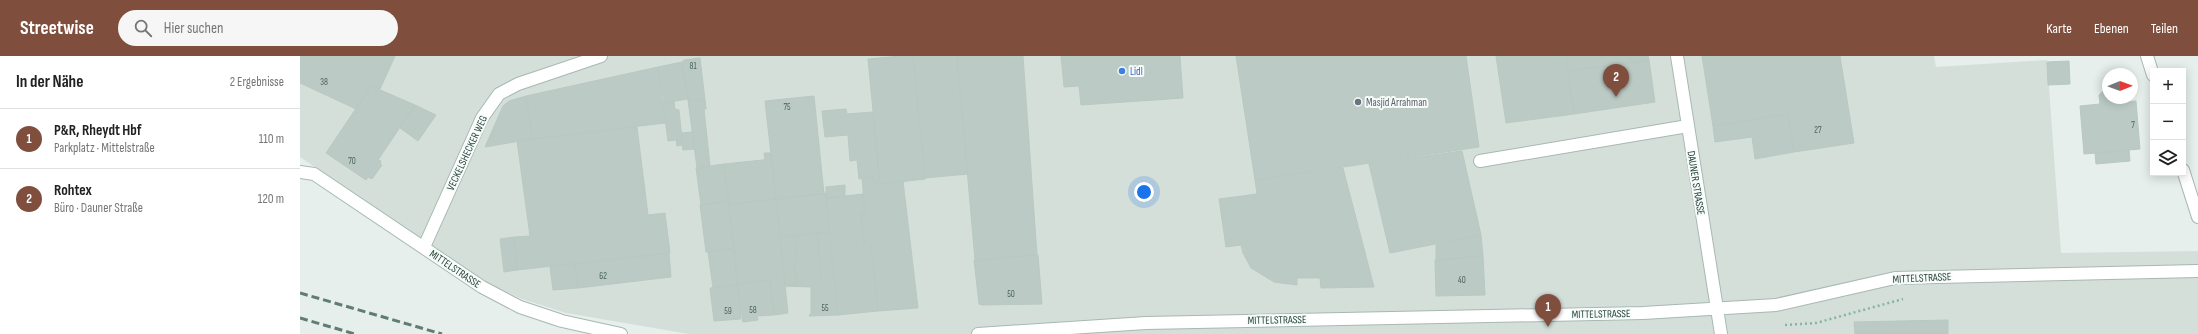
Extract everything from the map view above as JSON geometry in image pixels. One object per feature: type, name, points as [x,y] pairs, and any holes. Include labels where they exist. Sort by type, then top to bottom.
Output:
[{"type":"street","name":"VECKELSHECKER WEG","points":[[424,247],[482,118],[499,94],[518,84],[601,56]]},
{"type":"street","name":"DAUNER STRASSE","points":[[1677,56],[1721,334]]},
{"type":"street","points":[[2147,56],[2151,68]]},
{"type":"street","points":[[1480,161],[1688,126]]},
{"type":"street","name":"MITTELSTRASSE","points":[[301,171],[320,178],[482,287],[520,307],[562,321],[621,334]]},
{"type":"street","points":[[2185,176],[2198,217]]},
{"type":"street","name":"MITTELSTRASSE","points":[[978,334],[1635,313],[1716,309],[1776,305],[1896,278],[2198,271]]},
{"type":"path","points":[[1782,325],[1816,323],[1911,296]]},
{"type":"shaded area","points":[[300,56],[1934,56],[1936,67],[2047,60],[2061,253],[2198,251],[2198,334],[689,334],[566,313],[522,299],[485,282],[300,157]]},
{"type":"building","points":[[300,56],[395,56],[380,89],[371,86],[356,109],[300,83]]},
{"type":"building","points":[[913,56],[925,179],[880,184],[868,59]]},
{"type":"building","points":[[913,56],[957,56],[968,174],[925,178]]},
{"type":"building","points":[[957,56],[1023,56],[1037,255],[975,260]]},
{"type":"building","name":"Lidl","points":[[1061,56],[1180,56],[1183,98],[1081,105],[1079,86],[1064,87]]},
{"type":"building","name":"Masjid Arrahman","points":[[1236,56],[1466,56],[1479,147],[1255,180]]},
{"type":"building","points":[[1496,56],[1566,56],[1574,114],[1506,123]]},
{"type":"building","points":[[1566,56],[1648,56],[1649,60],[1568,71]]},
{"type":"building","points":[[1702,56],[1840,56],[1854,143],[1794,152],[1788,114],[1713,126]]},
{"type":"building","points":[[700,58],[705,100],[688,100],[682,62],[684,60]]},
{"type":"building","points":[[1649,60],[1655,102],[1574,114],[1568,71]]},
{"type":"building","points":[[2069,61],[2070,84],[2048,85],[2047,62]]},
{"type":"building","points":[[682,62],[688,99],[664,103],[658,67]]},
{"type":"building","points":[[658,67],[665,123],[532,139],[526,96]]},
{"type":"building","points":[[371,86],[415,105],[378,160],[381,161],[380,164],[382,165],[372,179],[368,177],[366,180],[326,153]]},
{"type":"building","points":[[2102,92],[2102,104],[2136,104],[2140,149],[2084,154],[2080,106],[2100,104],[2099,95]]},
{"type":"building","points":[[526,96],[532,139],[485,147],[503,106],[509,101]]},
{"type":"building","points":[[814,96],[824,194],[776,199],[765,101]]},
{"type":"building","points":[[688,100],[705,100],[706,109],[704,109],[710,166],[697,168]]},
{"type":"building","points":[[674,102],[675,109],[679,110],[682,139],[668,141],[663,103]]},
{"type":"building","points":[[415,105],[436,115],[418,141],[400,128]]},
{"type":"building","points":[[846,109],[847,114],[873,112],[880,184],[874,184],[873,177],[859,179],[857,160],[850,161],[848,135],[825,137],[822,111]]},
{"type":"building","points":[[1788,114],[1794,152],[1755,159],[1752,137],[1715,142],[1713,126]]},
{"type":"building","points":[[637,127],[648,215],[665,213],[670,253],[517,270],[514,237],[530,236],[517,141]]},
{"type":"building","points":[[692,132],[694,149],[683,150],[682,145],[677,146],[676,140],[682,139],[682,133]]},
{"type":"building","points":[[2129,150],[2130,161],[2096,164],[2095,153]]},
{"type":"building","points":[[1462,151],[1481,235],[1390,253],[1369,164]]},
{"type":"building","points":[[764,153],[771,153],[772,159],[765,160]]},
{"type":"building","points":[[772,159],[776,199],[729,204],[724,164]]},
{"type":"building","points":[[724,164],[728,201],[701,205],[696,168]]},
{"type":"building","points":[[1343,168],[1374,287],[1321,288],[1320,278],[1297,278],[1297,285],[1274,282],[1251,268],[1243,253],[1241,245],[1226,247],[1219,199],[1257,194],[1255,180]]},
{"type":"building","points":[[873,177],[874,184],[903,181],[918,308],[878,311],[871,245],[864,245],[861,214],[865,213],[862,178]]},
{"type":"building","points":[[845,185],[845,196],[826,198],[826,187]]},
{"type":"building","points":[[826,193],[829,232],[780,237],[776,199]]},
{"type":"building","points":[[863,194],[865,213],[861,214],[864,245],[871,245],[878,311],[838,315],[826,198]]},
{"type":"building","points":[[776,199],[788,313],[774,315],[770,280],[737,284],[729,204]]},
{"type":"building","points":[[728,201],[734,248],[706,252],[700,205]]},
{"type":"building","points":[[829,232],[838,315],[809,316],[811,313],[811,285],[822,285],[817,233]]},
{"type":"building","points":[[817,233],[822,285],[811,285],[811,287],[785,286],[797,284],[794,262],[797,262],[795,236]]},
{"type":"building","points":[[1481,235],[1483,256],[1436,260],[1436,245]]},
{"type":"building","points":[[795,236],[797,262],[794,262],[797,284],[785,285],[780,237]]},
{"type":"building","points":[[514,237],[517,270],[504,272],[500,239]]},
{"type":"building","points":[[734,248],[738,285],[713,288],[708,252]]},
{"type":"building","points":[[669,253],[671,277],[578,288],[575,264]]},
{"type":"building","points":[[1038,255],[1042,304],[979,304],[974,260]]},
{"type":"building","points":[[1483,256],[1485,295],[1436,296],[1435,260]]},
{"type":"building","points":[[575,264],[578,288],[553,290],[550,267]]},
{"type":"building","points":[[770,280],[774,315],[757,316],[758,320],[743,322],[737,284]]},
{"type":"building","points":[[738,285],[741,319],[714,321],[710,288]]},
{"type":"building","points":[[1948,320],[1948,334],[1855,334],[1854,322]]},
{"type":"railway","points":[[300,293],[442,334]]},
{"type":"railway","points":[[300,318],[355,334]]},
{"type":"place","name":"Lidl","points":[[1122,71]]},
{"type":"place","name":"Rohtex","points":[[1616,97]]},
{"type":"place","name":"Masjid Arrahman","points":[[1358,102]]},
{"type":"place","name":"P&R, Rheydt Hbf","points":[[1548,327]]}]
